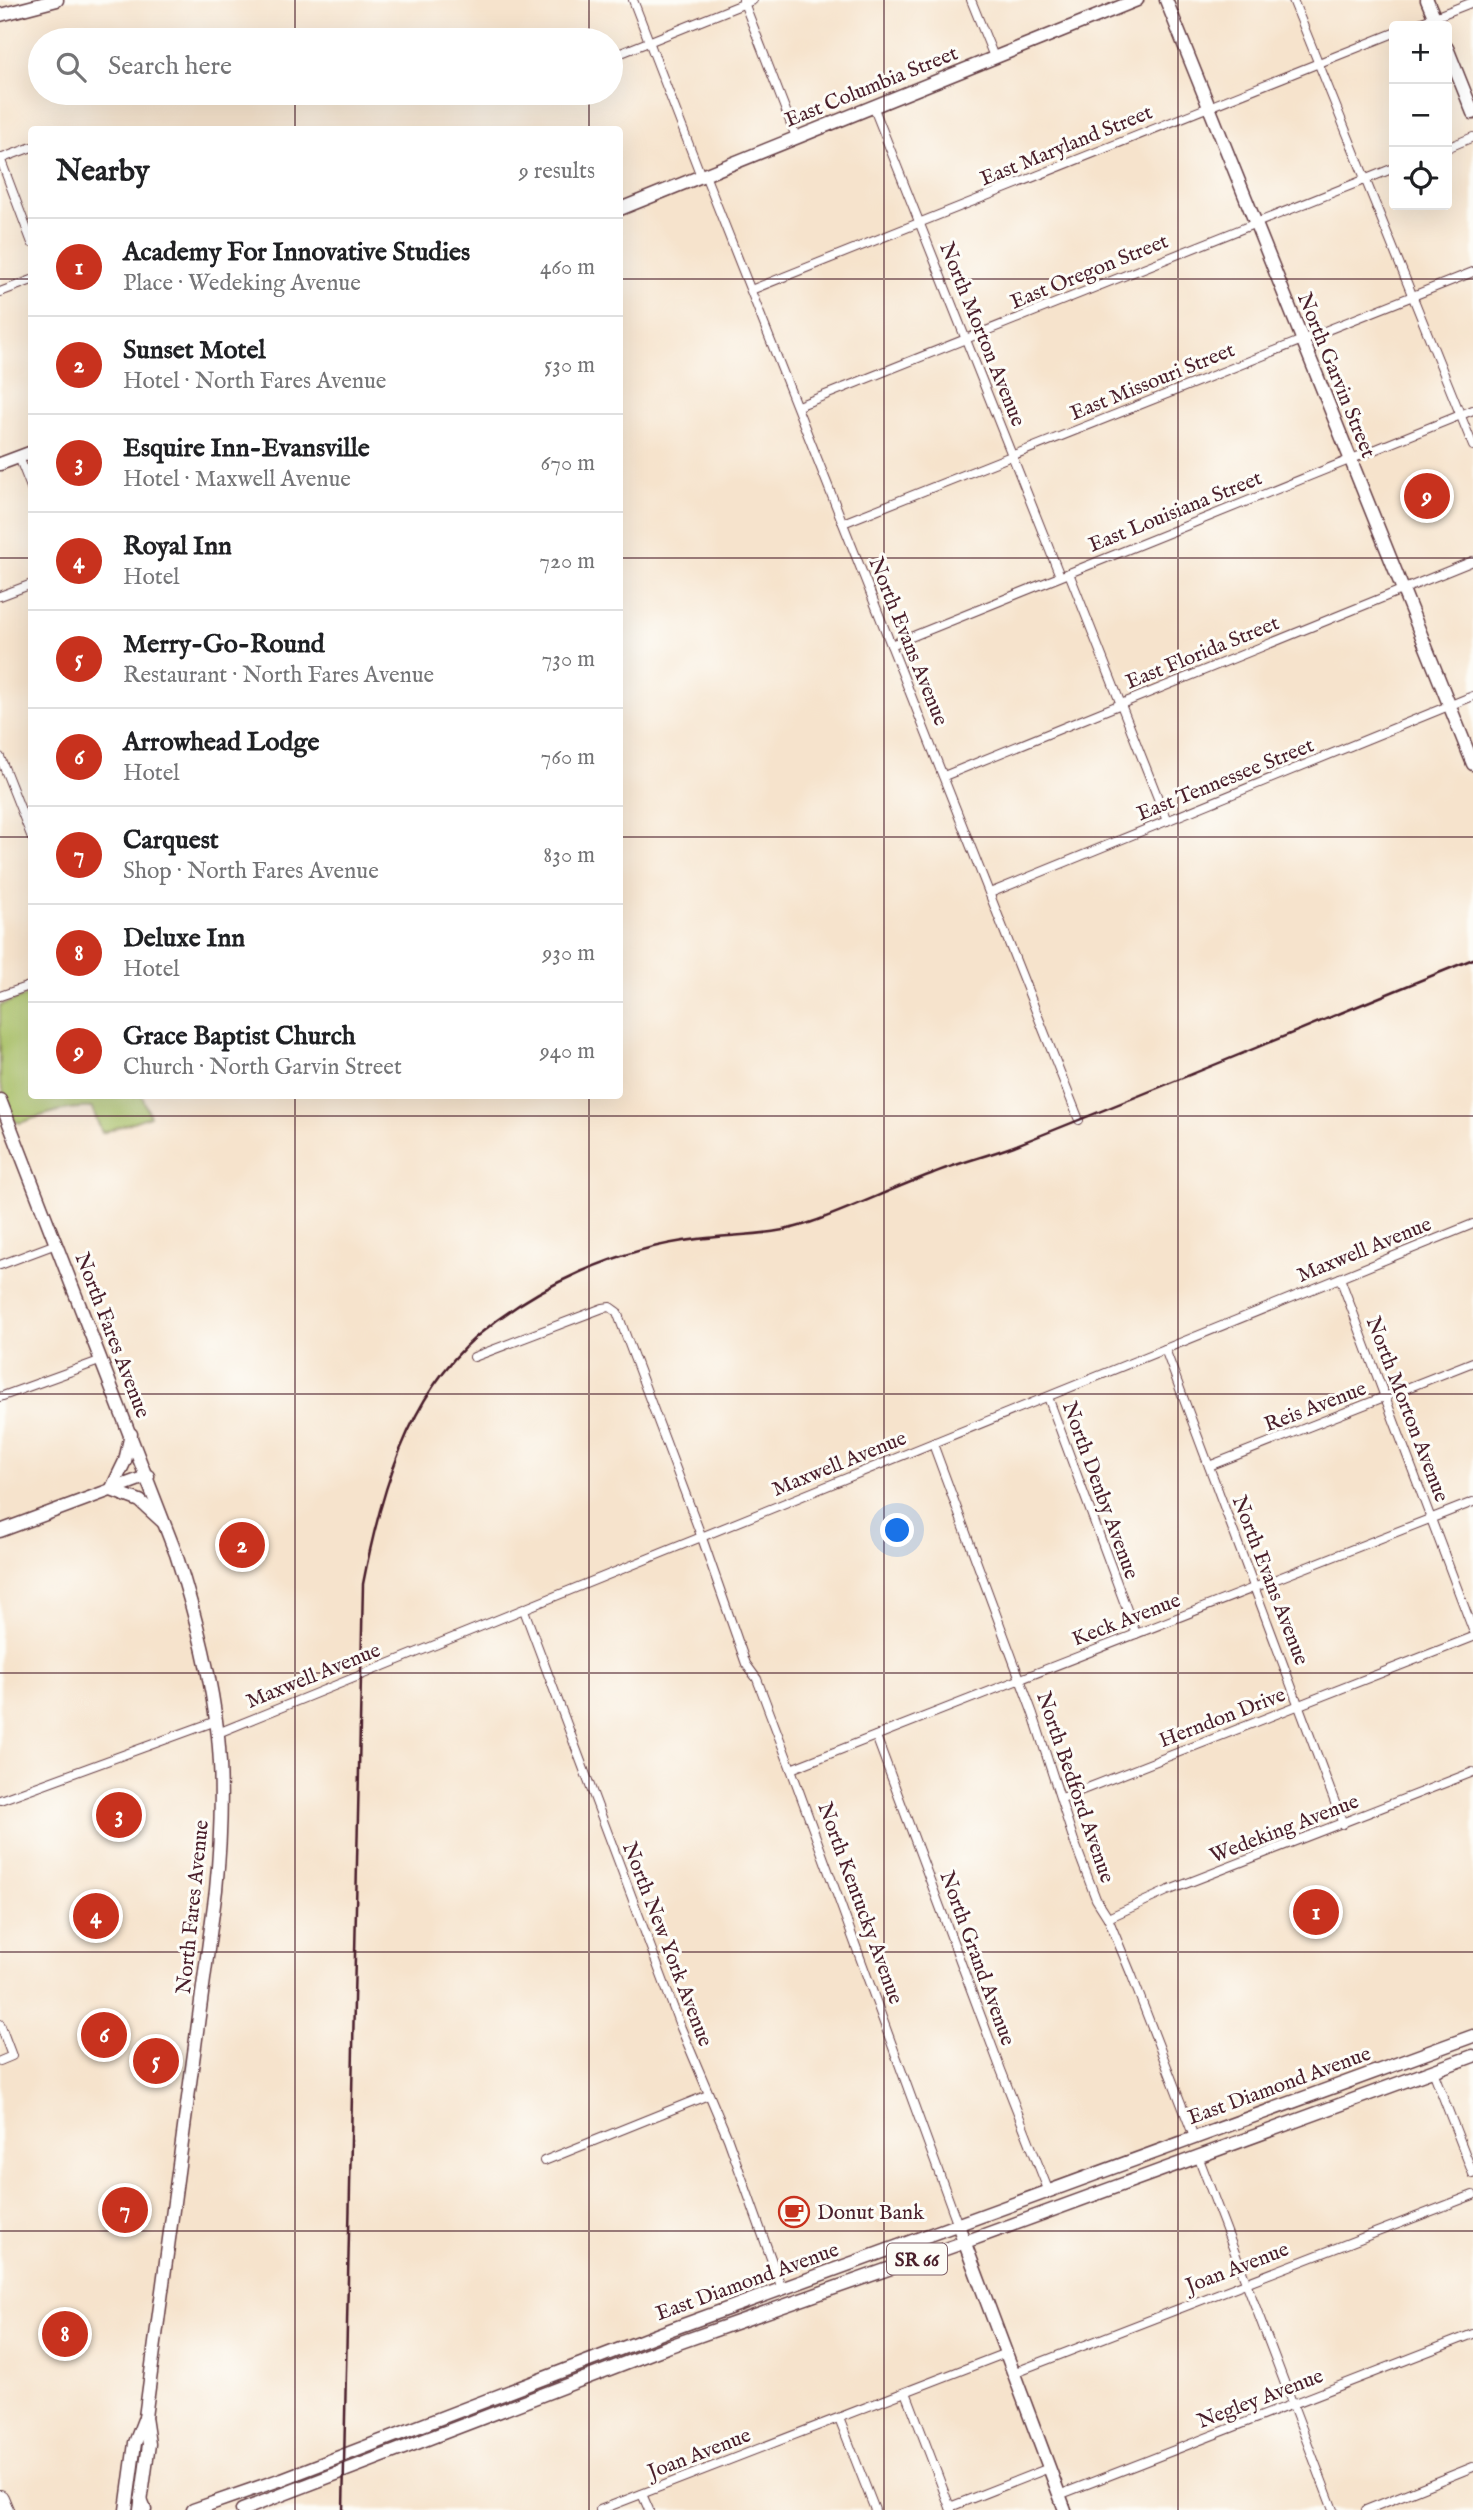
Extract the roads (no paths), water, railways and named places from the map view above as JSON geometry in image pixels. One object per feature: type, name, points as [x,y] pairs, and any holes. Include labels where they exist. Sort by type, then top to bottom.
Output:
[{"type":"highway","points":[[0,2498],[5,2510]]},
{"type":"main road","points":[[0,15],[57,0]]},
{"type":"main road","name":"East Columbia Street","points":[[623,208],[1137,0]]},
{"type":"main road","name":"North Garvin Street","points":[[1166,0],[1473,764]]},
{"type":"main road","points":[[1427,0],[1436,21]]},
{"type":"main road","points":[[1452,60],[1473,113]]},
{"type":"main road","points":[[0,464],[25,455]]},
{"type":"main road","name":"North Fares Avenue","points":[[0,1100],[166,1524],[194,1611],[217,1727],[221,1826],[216,1890],[145,2417],[135,2442],[126,2510]]},
{"type":"main road","points":[[111,1490],[125,1461],[131,1434]]},
{"type":"main road","points":[[0,1531],[148,1476]]},
{"type":"main road","points":[[111,1490],[140,1501],[166,1524]]},
{"type":"main road","name":"East Diamond Avenue","points":[[193,2510],[782,2289],[1473,2036]]},
{"type":"main road","name":"East Diamond Avenue","points":[[242,2510],[667,2347],[965,2242],[1473,2056]]},
{"type":"main road","name":"North Kentucky Avenue","points":[[958,2225],[1065,2510]]},
{"type":"main road","name":"North Fares Avenue","points":[[142,2507],[149,2444],[145,2417]]},
{"type":"street","name":"North Evans Avenue","points":[[633,0],[798,406],[1079,1120]]},
{"type":"street","points":[[971,0],[994,57]]},
{"type":"street","points":[[1293,0],[1473,446]]},
{"type":"street","points":[[623,52],[747,1],[796,136]]},
{"type":"street","points":[[1438,21],[1473,2]]},
{"type":"street","name":"East Maryland Street","points":[[751,290],[1389,35]]},
{"type":"street","name":"North Morton Avenue","points":[[873,106],[1013,455],[1121,704],[1167,821]]},
{"type":"street","points":[[1449,147],[1473,137]]},
{"type":"street","points":[[28,148],[0,158],[28,232]]},
{"type":"street","name":"East Oregon Street","points":[[798,406],[1389,170]]},
{"type":"street","name":"East Missouri Street","points":[[843,523],[1473,272]]},
{"type":"street","points":[[0,292],[28,282]]},
{"type":"street","name":"East Louisiana Street","points":[[891,645],[1473,410]]},
{"type":"street","name":"East Florida Street","points":[[944,776],[1473,561]]},
{"type":"street","points":[[0,596],[28,586]]},
{"type":"street","name":"East Tennessee Street","points":[[990,893],[1473,696]]},
{"type":"street","points":[[0,757],[28,828]]},
{"type":"street","points":[[0,996],[28,986]]},
{"type":"street","name":"Maxwell Avenue","points":[[0,1800],[217,1727],[524,1610],[1473,1224]]},
{"type":"street","points":[[0,1265],[56,1244]]},
{"type":"street","name":"North Morton Avenue","points":[[1340,1278],[1473,1630]]},
{"type":"street","name":"North Kentucky Avenue","points":[[474,1357],[603,1308],[610,1307],[617,1312],[746,1664],[757,1679],[791,1769],[958,2225]]},
{"type":"street","name":"North Evans Avenue","points":[[1165,1349],[1343,1824]]},
{"type":"street","points":[[0,1398],[102,1360]]},
{"type":"street","name":"Reis Avenue","points":[[1209,1466],[1473,1362]]},
{"type":"street","name":"North Denby Avenue","points":[[1048,1397],[1136,1634]]},
{"type":"street","name":"North Bedford Avenue","points":[[933,1444],[1020,1679],[1062,1798],[1074,1841],[1096,1899],[1108,1917],[1194,2137]]},
{"type":"street","name":"Keck Avenue","points":[[791,1769],[1473,1503]]},
{"type":"street","name":"North New York Avenue","points":[[524,1610],[708,2095],[728,2139],[782,2289]]},
{"type":"street","name":"Herndon Drive","points":[[1062,1798],[1473,1637]]},
{"type":"street","name":"North Grand Avenue","points":[[876,1736],[1049,2192]]},
{"type":"street","name":"Wedeking Avenue","points":[[1108,1917],[1157,1895],[1473,1772]]},
{"type":"street","points":[[0,2024],[11,2056],[0,2061]]},
{"type":"street","points":[[1433,2071],[1473,2174]]},
{"type":"street","points":[[544,2161],[708,2095]]},
{"type":"street","points":[[1198,2156],[1333,2510]]},
{"type":"street","name":"Joan Avenue","points":[[1013,2373],[1473,2195]]},
{"type":"street","name":"Negley Avenue","points":[[1059,2495],[1473,2333]]},
{"type":"street","name":"Joan Avenue","points":[[600,2510],[1006,2353]]},
{"type":"street","points":[[906,2392],[951,2508],[1049,2468]]},
{"type":"street","points":[[839,2418],[875,2510]]},
{"type":"street","points":[[1366,2510],[1389,2506],[1473,2467]]},
{"type":"street","points":[[642,2494],[649,2510]]},
{"type":"railway","points":[[343,2510],[363,1584],[388,1483],[400,1450],[432,1388],[477,1336],[501,1318],[553,1285],[610,1260],[669,1244],[798,1227],[941,1170],[1014,1146],[1473,959]]},
{"type":"place","name":"Grace Baptist Church","points":[[1427,496]]},
{"type":"place","name":"Sunset Motel","points":[[242,1545]]},
{"type":"place","name":"Esquire Inn-Evansville","points":[[119,1815]]},
{"type":"place","name":"Academy For Innovative Studies","points":[[1316,1912]]},
{"type":"place","name":"Royal Inn","points":[[96,1916]]},
{"type":"place","name":"Arrowhead Lodge","points":[[104,2035]]},
{"type":"place","name":"Merry-Go-Round","points":[[156,2061]]},
{"type":"place","name":"Carquest","points":[[125,2210]]},
{"type":"place","name":"Donut Bank","points":[[794,2212]]},
{"type":"place","name":"Deluxe Inn","points":[[65,2334]]}]
